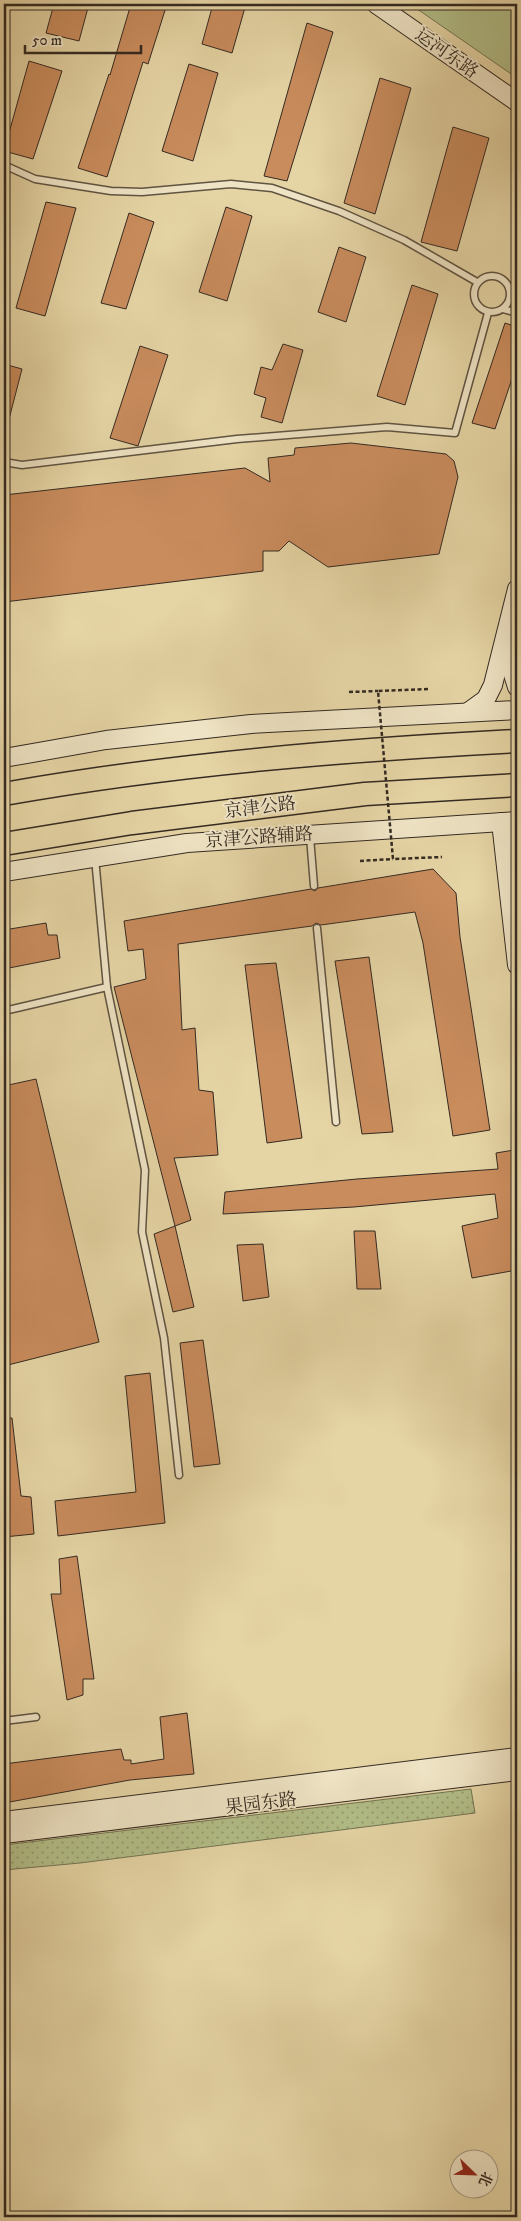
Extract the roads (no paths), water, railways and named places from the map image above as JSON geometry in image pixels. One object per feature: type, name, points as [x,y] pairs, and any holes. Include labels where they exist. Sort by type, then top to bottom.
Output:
[{"type":"highway","points":[[4,794],[58,784],[198,766],[361,750],[517,741]]},
{"type":"highway","name":"京津公路","points":[[4,844],[132,823],[365,794],[517,786]]},
{"type":"street","name":"运河东路","points":[[376,4],[517,102]]},
{"type":"street","points":[[390,4],[517,90]]},
{"type":"street","points":[[466,713],[486,699],[493,685],[517,589]]},
{"type":"street","points":[[517,635],[510,668],[517,687]]},
{"type":"street","points":[[4,758],[106,740],[252,724],[517,710]]},
{"type":"street","points":[[509,822],[517,964]]},
{"type":"street","name":"京津公路辅路","points":[[4,872],[187,843],[509,822]]},
{"type":"street","name":"果园东路","points":[[4,1820],[517,1757]]},
{"type":"street","name":"果园东路","points":[[4,1834],[517,1771]]},
{"type":"lane","points":[[4,166],[35,179],[111,191],[142,192],[231,184],[272,188],[339,211],[404,240],[477,282]]},
{"type":"lane","points":[[488,313],[474,302],[474,286],[483,277],[494,275],[509,286],[510,298],[504,309]]},
{"type":"lane","points":[[510,290],[517,292]]},
{"type":"lane","points":[[488,313],[504,309],[517,313]]},
{"type":"lane","points":[[4,462],[22,465],[237,439],[387,427],[455,433],[488,313]]},
{"type":"lane","points":[[310,834],[314,886]]},
{"type":"lane","points":[[94,857],[107,987],[145,1170],[142,1232],[164,1338],[179,1475]]},
{"type":"lane","points":[[317,928],[336,1122]]},
{"type":"lane","points":[[4,1011],[107,987]]},
{"type":"lane","points":[[4,1721],[36,1717]]}]
